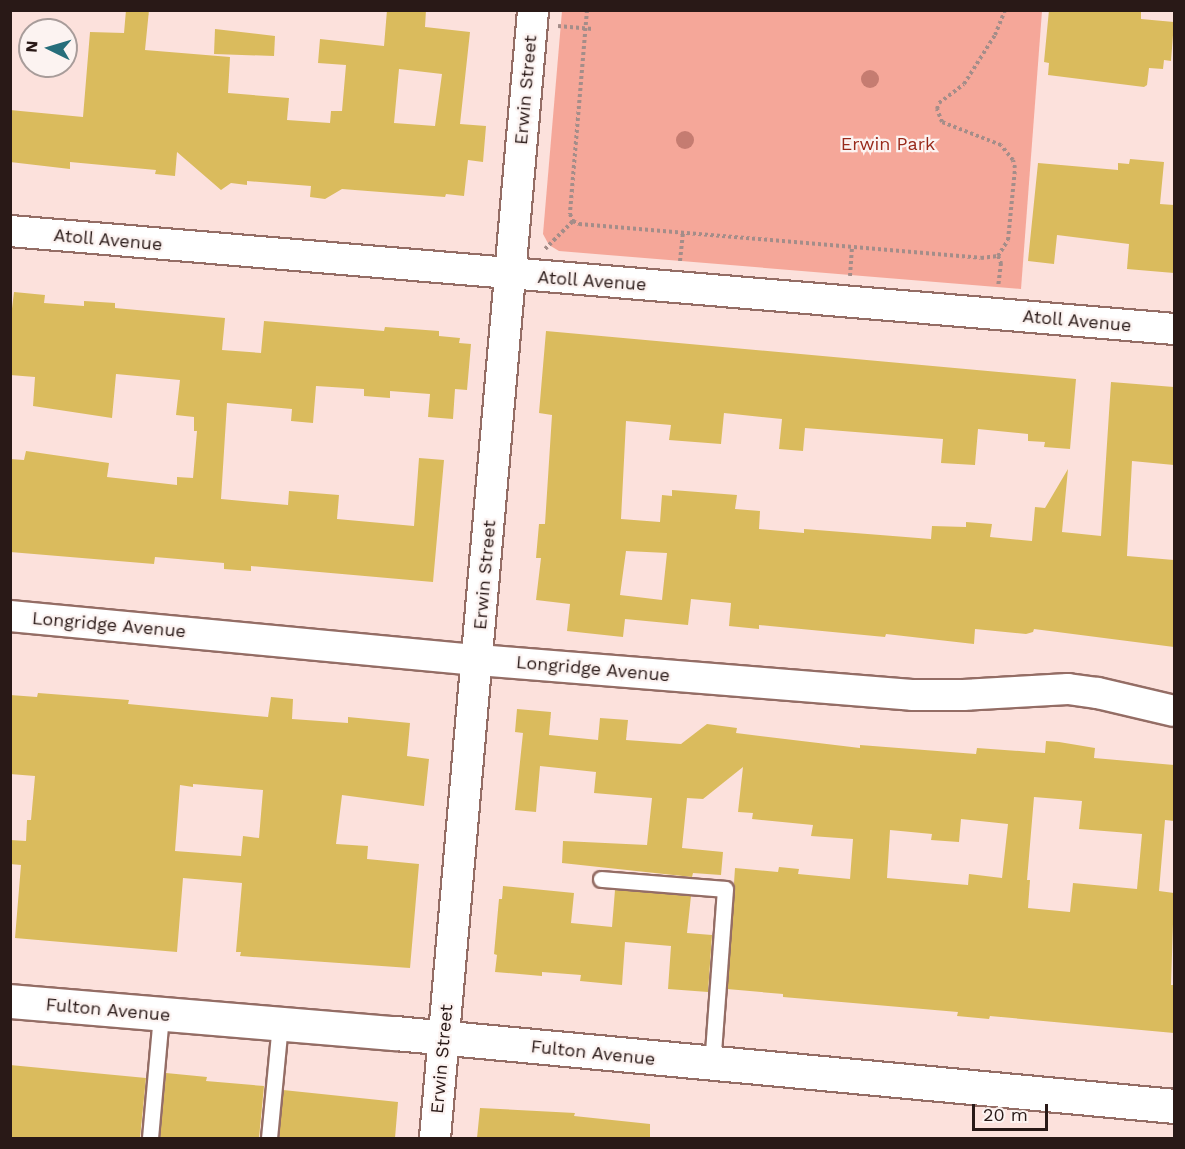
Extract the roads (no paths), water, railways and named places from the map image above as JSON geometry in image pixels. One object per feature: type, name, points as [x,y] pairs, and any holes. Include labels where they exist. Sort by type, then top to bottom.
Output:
[{"type":"street","name":"Erwin Street","points":[[435,1138],[510,274],[545,18]]},
{"type":"street","name":"Atoll Avenue","points":[[10,231],[1174,329]]},
{"type":"street","name":"Longridge Avenue","points":[[10,616],[478,660],[912,695],[963,695],[1068,688],[1174,711]]},
{"type":"street","name":"Fulton Avenue","points":[[10,1001],[443,1037],[712,1065],[1174,1106]]},
{"type":"lane","points":[[601,879],[725,889],[712,1065]]},
{"type":"lane","points":[[150,1138],[161,1015]]},
{"type":"lane","points":[[269,1138],[280,1024]]},
{"type":"park label","name":"Erwin Park","points":[[888,144]]}]
